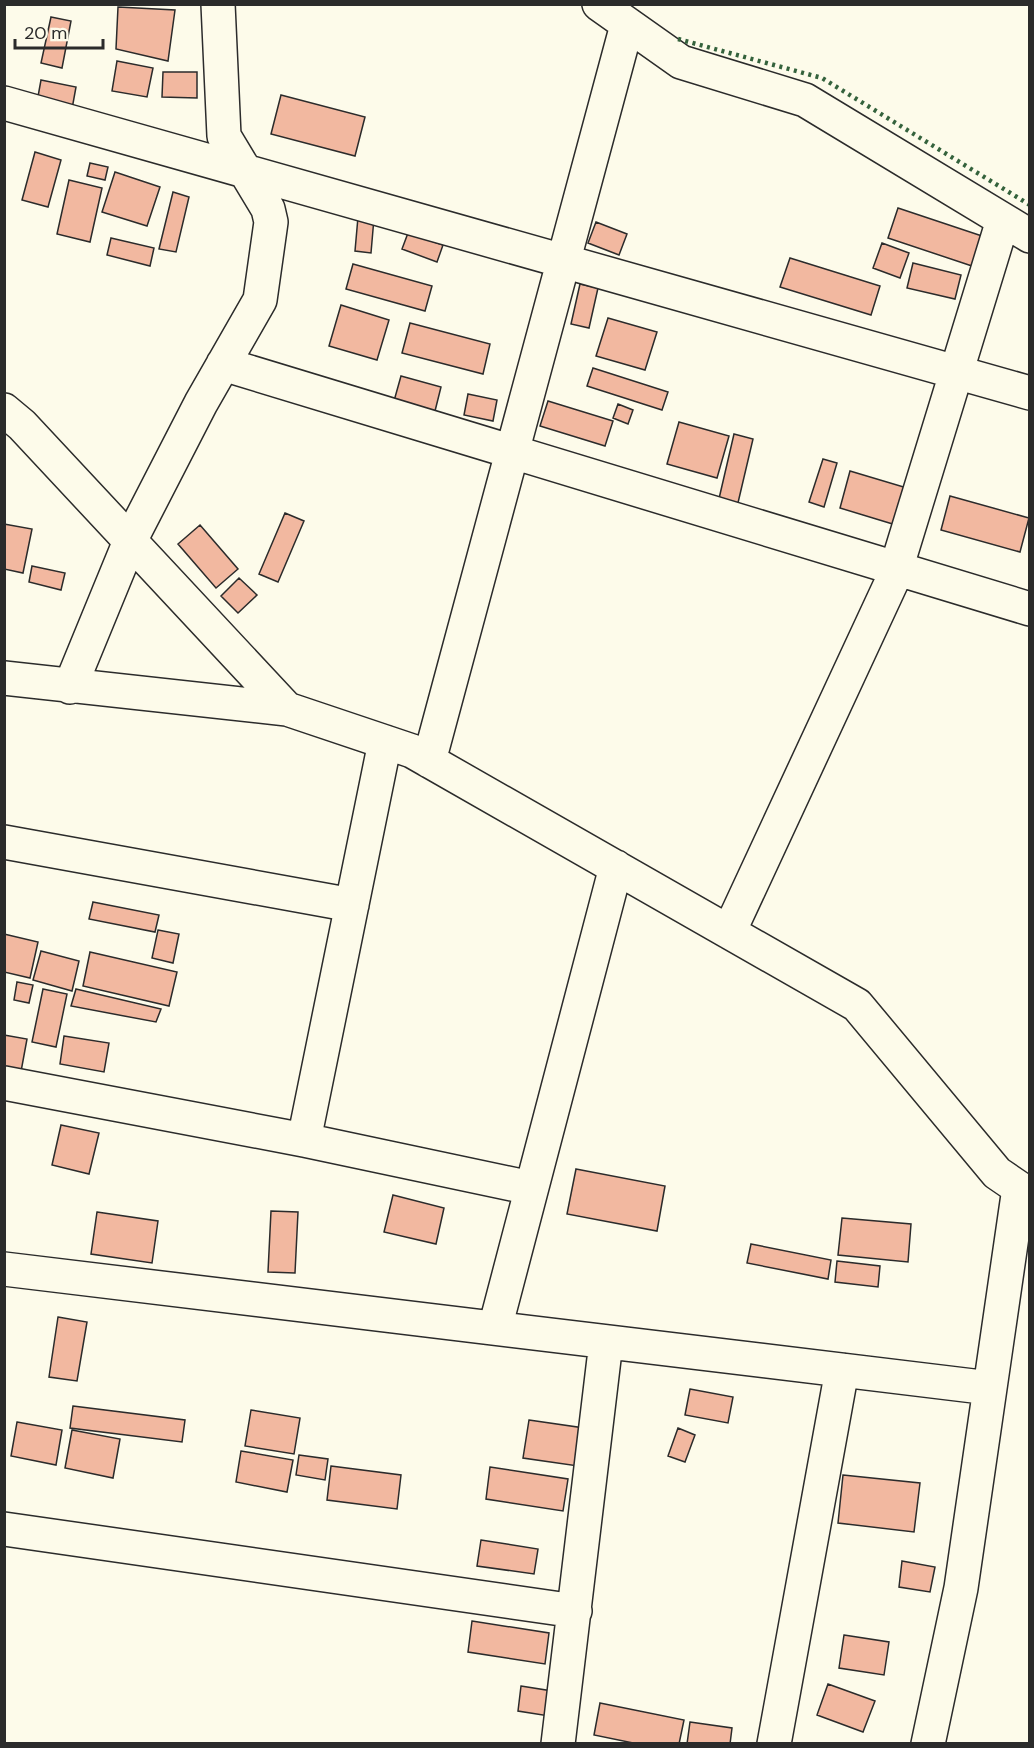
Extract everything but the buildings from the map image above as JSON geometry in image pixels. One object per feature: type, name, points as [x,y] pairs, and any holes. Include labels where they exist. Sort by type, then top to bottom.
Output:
[{"type":"street","points":[[70,687],[130,541],[223,364],[260,300],[271,222],[268,209],[224,136],[218,4]]},
{"type":"street","points":[[599,4],[681,62],[805,100],[1016,228],[956,372],[896,568],[729,932]]},
{"type":"street","points":[[429,761],[627,25]]},
{"type":"street","points":[[4,103],[1029,393]]},
{"type":"street","points":[[223,364],[1029,609]]},
{"type":"street","points":[[4,410],[22,425],[287,709]]},
{"type":"street","points":[[4,678],[287,709],[385,742],[429,761],[857,1005],[997,1173],[1024,1194],[990,1388],[961,1588],[928,1743]]},
{"type":"street","points":[[304,1140],[385,742]]},
{"type":"street","points":[[4,842],[352,905]]},
{"type":"street","points":[[495,1328],[616,867]]},
{"type":"street","points":[[4,1083],[304,1140],[531,1188]]},
{"type":"street","points":[[4,1269],[990,1388]]},
{"type":"street","points":[[558,1743],[606,1342]]},
{"type":"street","points":[[774,1743],[842,1370]]},
{"type":"street","points":[[4,1529],[575,1611]]},
{"type":"hedge","points":[[678,39],[822,78],[1030,205]]}]
